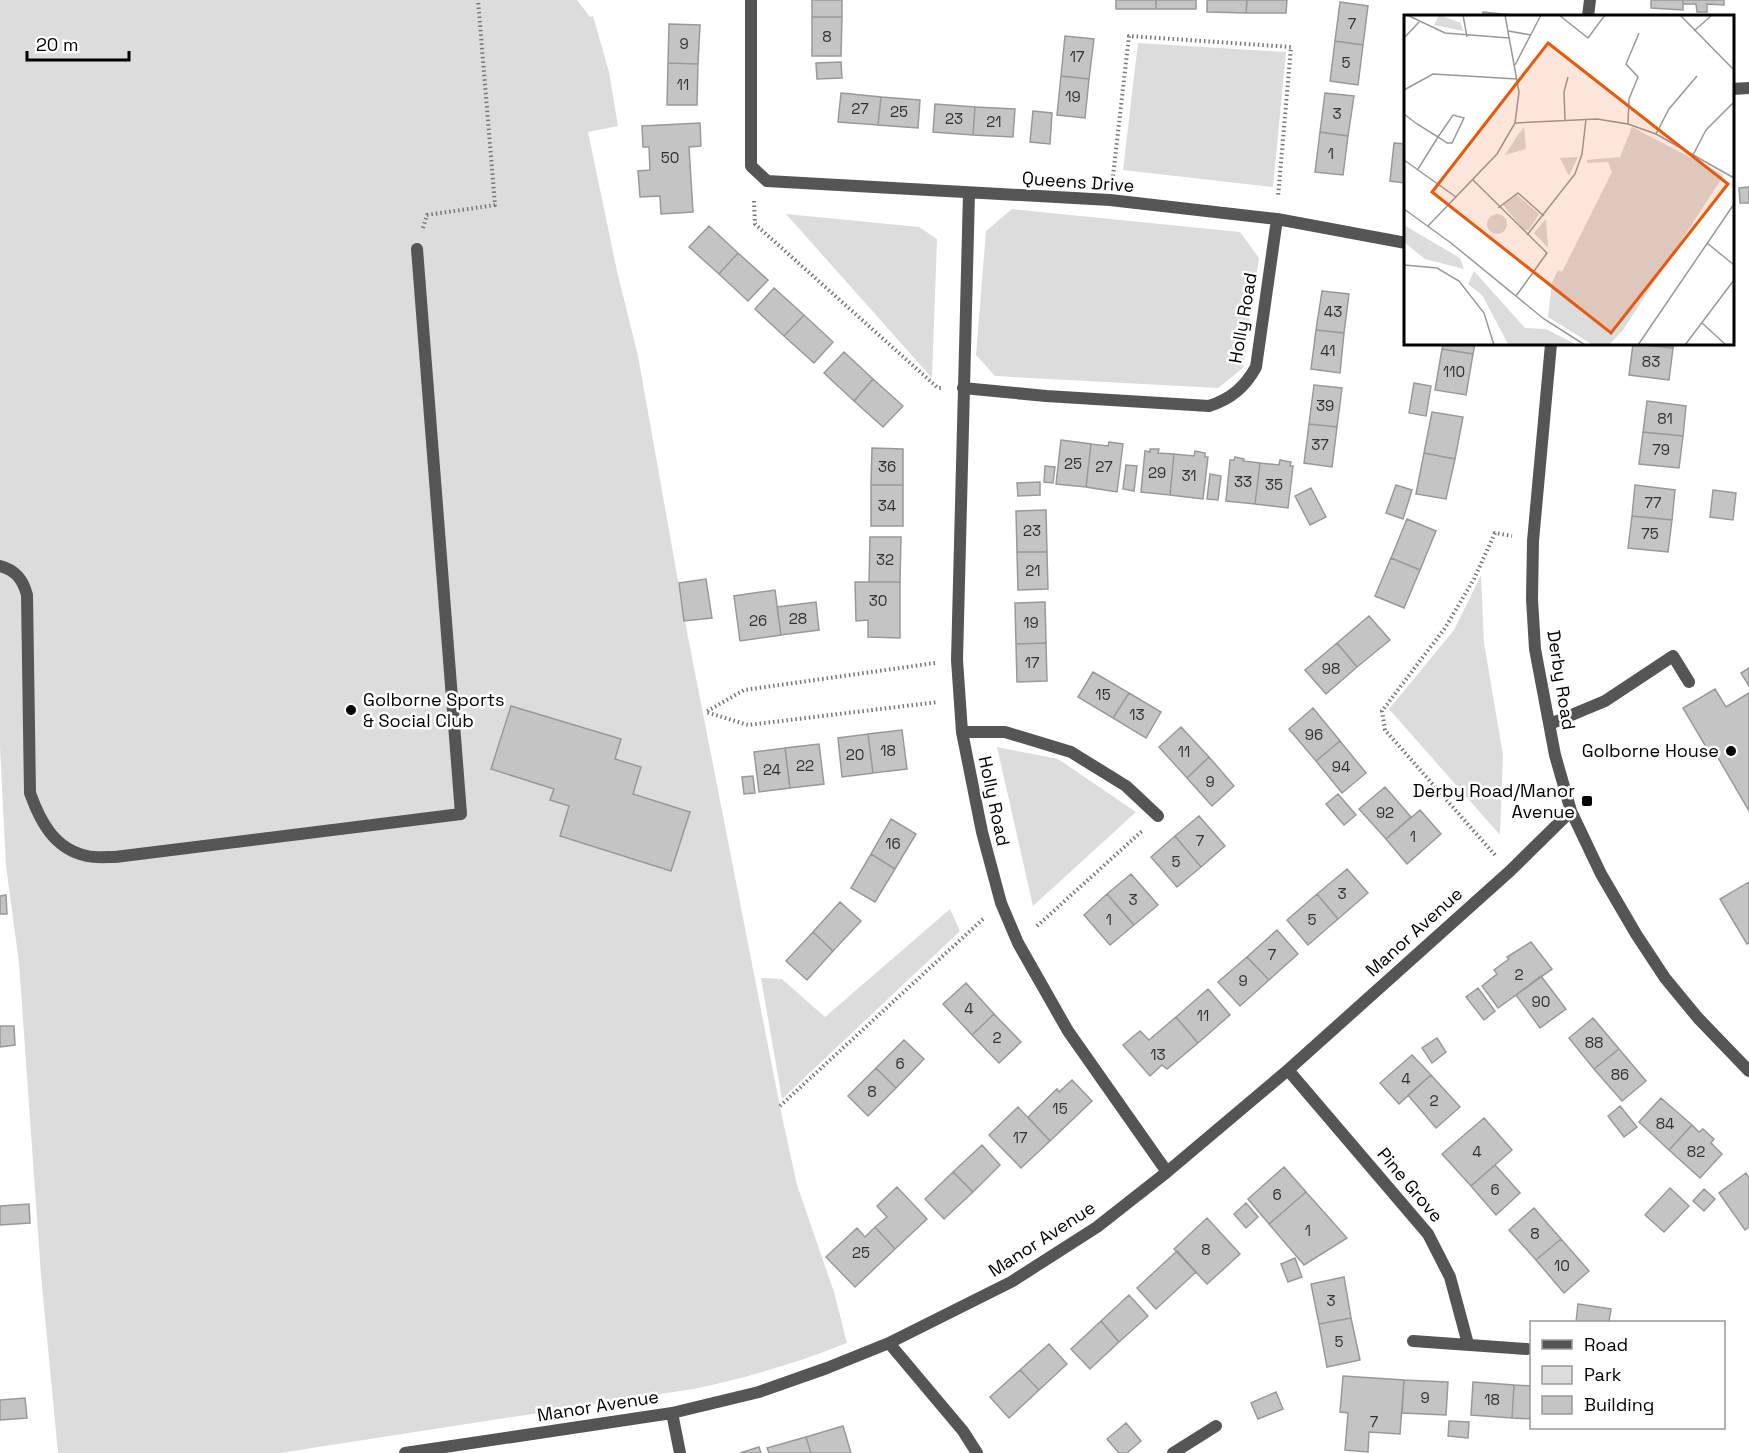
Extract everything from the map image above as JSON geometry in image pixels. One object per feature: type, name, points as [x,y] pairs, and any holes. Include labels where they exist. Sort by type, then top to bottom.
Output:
[{"type":"street","points":[[751,0],[751,166]]},
{"type":"street","points":[[1588,15],[1590,0]]},
{"type":"street","points":[[1734,89],[1749,88]]},
{"type":"street","name":"Queens Drive","points":[[751,166],[767,181],[1110,200],[1276,219],[1404,243]]},
{"type":"street","name":"Holly Road","points":[[969,193],[957,660],[962,732],[982,832],[1001,903],[1018,943],[1068,1031],[1167,1172]]},
{"type":"street","name":"Holly Road","points":[[963,388],[1046,396],[1197,405],[1222,402],[1248,382],[1256,367],[1276,219]]},
{"type":"street","points":[[0,566],[15,572],[23,583],[27,595],[30,793],[38,818],[52,836],[64,846],[86,856],[115,857],[461,814],[417,249]]},
{"type":"street","name":"Derby Road","points":[[1551,345],[1533,540],[1532,599],[1535,649],[1555,755],[1571,811],[1601,874],[1665,978],[1698,1018],[1749,1071]]},
{"type":"street","points":[[1550,724],[1605,701],[1673,656],[1689,682]]},
{"type":"street","points":[[962,732],[1005,732],[1071,752],[1126,786],[1158,816]]},
{"type":"street","name":"Manor Avenue","points":[[405,1453],[672,1413],[759,1392],[889,1343],[1011,1282],[1097,1227],[1167,1172],[1288,1070],[1510,871],[1571,811]]},
{"type":"street","name":"Pine Grove","points":[[1288,1070],[1428,1234],[1450,1277],[1468,1344]]},
{"type":"street","points":[[1413,1341],[1527,1349]]},
{"type":"street","points":[[889,1343],[963,1431],[977,1453]]},
{"type":"street","points":[[672,1413],[680,1453]]},
{"type":"street","points":[[1173,1453],[1216,1426]]},
{"type":"path","points":[[417,249],[426,215],[495,206],[478,0]]},
{"type":"path","points":[[1110,200],[1129,36],[1291,47],[1276,219]]},
{"type":"path","points":[[751,166],[755,224],[938,388],[963,388]]},
{"type":"path","points":[[1510,871],[1385,730],[1382,711],[1445,628],[1474,579],[1495,533],[1533,540]]},
{"type":"path","points":[[957,660],[744,690],[706,712],[748,725],[959,700]]},
{"type":"path","points":[[1018,943],[1158,816]]},
{"type":"path","points":[[780,1106],[1001,903]]},
{"type":"green space","name":"Golborne Sports & Social Club","points":[[0,0],[577,0],[590,17],[593,16],[609,72],[618,126],[588,132],[617,271],[638,356],[688,637],[781,1112],[797,1185],[834,1292],[847,1343],[771,1369],[693,1389],[280,1453],[58,1453],[41,1275],[19,963],[6,866],[0,746]]},
{"type":"green space","points":[[1138,43],[1286,52],[1273,187],[1123,170]]},
{"type":"green space","points":[[1012,209],[1240,232],[1259,258],[1243,368],[1218,388],[995,376],[976,355],[986,231]]},
{"type":"green space","points":[[786,214],[919,227],[937,239],[932,378]]},
{"type":"green space","points":[[1481,575],[1484,643],[1503,755],[1500,835],[1389,709],[1454,630]]},
{"type":"green space","points":[[997,747],[1058,759],[1136,812],[1033,906]]},
{"type":"green space","points":[[950,909],[960,931],[782,1099],[761,978],[782,979],[825,1017]]},
{"type":"building","points":[[812,0],[842,0],[842,17],[812,17]]},
{"type":"building","points":[[1116,0],[1156,0],[1156,9],[1116,9]]},
{"type":"building","points":[[1156,0],[1196,0],[1196,9],[1156,9]]},
{"type":"building","points":[[1207,0],[1247,0],[1246,13],[1207,12]]},
{"type":"building","points":[[1247,0],[1287,0],[1286,13],[1246,13]]},
{"type":"building","points":[[1651,0],[1683,0],[1683,10],[1651,8]]},
{"type":"building","points":[[1683,0],[1724,0],[1724,5],[1707,4],[1707,12],[1697,12],[1696,4],[1683,4]]},
{"type":"building","points":[[1340,2],[1368,6],[1363,45],[1335,41]]},
{"type":"building","points":[[1483,12],[1511,15],[1482,15]]},
{"type":"building","points":[[812,17],[842,17],[841,56],[812,56]]},
{"type":"building","points":[[669,24],[700,25],[698,64],[668,63]]},
{"type":"building","points":[[1065,36],[1094,39],[1089,79],[1061,76]]},
{"type":"building","points":[[1335,41],[1363,45],[1358,85],[1330,81]]},
{"type":"building","points":[[841,62],[842,78],[817,79],[816,63]]},
{"type":"building","points":[[668,63],[698,64],[697,105],[667,105]]},
{"type":"building","points":[[1061,76],[1089,79],[1085,118],[1057,115]]},
{"type":"building","points":[[841,93],[881,97],[878,125],[838,122]]},
{"type":"building","points":[[1325,93],[1354,96],[1348,136],[1320,132]]},
{"type":"building","points":[[881,97],[920,100],[918,128],[878,125]]},
{"type":"building","points":[[935,104],[975,107],[973,135],[933,132]]},
{"type":"building","points":[[975,107],[1015,109],[1013,137],[973,135]]},
{"type":"building","points":[[1033,111],[1052,113],[1050,144],[1030,142]]},
{"type":"building","points":[[700,123],[701,146],[689,147],[693,212],[661,214],[660,196],[640,197],[638,171],[650,170],[649,147],[643,147],[642,126]]},
{"type":"building","points":[[1320,132],[1348,136],[1343,175],[1315,172]]},
{"type":"building","points":[[1394,143],[1404,144],[1404,183],[1390,181]]},
{"type":"building","points":[[1749,187],[1749,203],[1740,203],[1739,188]]},
{"type":"building","points":[[709,226],[738,253],[719,274],[689,247]]},
{"type":"building","points":[[738,253],[768,280],[748,301],[719,274]]},
{"type":"building","points":[[774,288],[804,315],[784,336],[755,309]]},
{"type":"building","points":[[1322,291],[1349,294],[1344,333],[1316,330]]},
{"type":"building","points":[[804,315],[833,342],[814,363],[784,336]]},
{"type":"building","points":[[1316,330],[1344,333],[1340,373],[1311,369]]},
{"type":"building","points":[[1443,345],[1475,345],[1473,354],[1442,349]]},
{"type":"building","points":[[1633,345],[1673,348],[1669,380],[1629,375]]},
{"type":"building","points":[[1644,345],[1674,345],[1673,348]]},
{"type":"building","points":[[1442,349],[1473,354],[1466,395],[1435,390]]},
{"type":"building","points":[[844,352],[873,379],[854,401],[824,373]]},
{"type":"building","points":[[873,379],[903,406],[883,427],[854,401]]},
{"type":"building","points":[[1414,383],[1431,386],[1426,416],[1409,413]]},
{"type":"building","points":[[1314,385],[1342,388],[1337,427],[1309,424]]},
{"type":"building","points":[[1647,401],[1686,406],[1683,436],[1643,432]]},
{"type":"building","points":[[1432,412],[1463,417],[1455,459],[1424,453]]},
{"type":"building","points":[[1309,424],[1337,427],[1332,467],[1304,463]]},
{"type":"building","points":[[1643,432],[1683,436],[1679,468],[1639,464]]},
{"type":"building","points":[[1061,440],[1091,444],[1086,487],[1056,484]]},
{"type":"building","points":[[1109,442],[1123,444],[1117,492],[1086,487],[1091,444],[1108,446]]},
{"type":"building","points":[[872,448],[903,449],[903,485],[871,485]]},
{"type":"building","points":[[1150,449],[1159,449],[1158,453],[1174,454],[1170,495],[1141,492],[1145,451],[1150,452]]},
{"type":"building","points":[[1195,451],[1205,453],[1205,457],[1208,457],[1203,499],[1170,495],[1174,454],[1194,456]]},
{"type":"building","points":[[1424,453],[1455,459],[1446,499],[1416,494]]},
{"type":"building","points":[[1235,457],[1244,459],[1243,461],[1260,463],[1255,504],[1226,501],[1230,460],[1234,460]]},
{"type":"building","points":[[1280,460],[1291,462],[1290,466],[1293,466],[1288,508],[1255,504],[1260,463],[1279,465]]},
{"type":"building","points":[[1126,465],[1137,466],[1134,491],[1123,489]]},
{"type":"building","points":[[1045,466],[1055,467],[1053,483],[1044,482]]},
{"type":"building","points":[[1210,474],[1221,476],[1218,500],[1207,499]]},
{"type":"building","points":[[1040,482],[1040,495],[1018,496],[1017,483]]},
{"type":"building","points":[[871,485],[903,485],[903,526],[871,526]]},
{"type":"building","points":[[1396,485],[1412,490],[1403,519],[1386,513]]},
{"type":"building","points":[[1635,485],[1675,490],[1672,520],[1632,516]]},
{"type":"building","points":[[1311,488],[1326,517],[1310,525],[1295,496]]},
{"type":"building","points":[[1713,490],[1736,493],[1733,520],[1710,517]]},
{"type":"building","points":[[1046,510],[1047,552],[1017,552],[1016,511]]},
{"type":"building","points":[[1632,516],[1672,520],[1668,552],[1628,548]]},
{"type":"building","points":[[1407,519],[1436,531],[1420,570],[1391,558]]},
{"type":"building","points":[[870,537],[901,537],[900,582],[869,582]]},
{"type":"building","points":[[1017,552],[1047,552],[1048,589],[1018,590]]},
{"type":"building","points":[[1391,558],[1420,570],[1404,608],[1375,596]]},
{"type":"building","points":[[706,579],[712,618],[684,621],[679,583]]},
{"type":"building","points":[[855,582],[900,582],[900,638],[868,637],[868,620],[856,621]]},
{"type":"building","points":[[775,590],[781,635],[740,641],[734,596]]},
{"type":"building","points":[[816,602],[819,630],[781,635],[777,607]]},
{"type":"building","points":[[1045,602],[1046,643],[1016,644],[1015,603]]},
{"type":"building","points":[[1369,616],[1390,640],[1357,667],[1337,643]]},
{"type":"building","points":[[1046,643],[1047,681],[1017,682],[1016,644]]},
{"type":"building","points":[[1337,643],[1357,667],[1326,694],[1305,670]]},
{"type":"building","points":[[1749,668],[1749,686],[1741,673]]},
{"type":"building","points":[[1093,672],[1129,693],[1113,718],[1078,697]]},
{"type":"building","name":"Golborne House","points":[[1715,689],[1726,707],[1749,693],[1749,811],[1713,749],[1709,752],[1683,708]]},
{"type":"building","points":[[1129,693],[1161,712],[1146,738],[1113,718]]},
{"type":"building","points":[[511,706],[621,739],[615,759],[641,767],[633,794],[690,812],[671,871],[560,836],[569,806],[550,800],[554,789],[491,769]]},
{"type":"building","points":[[1313,708],[1340,741],[1316,761],[1289,729]]},
{"type":"building","points":[[1181,727],[1209,757],[1187,778],[1159,747]]},
{"type":"building","points":[[902,730],[907,769],[873,773],[868,734]]},
{"type":"building","points":[[868,734],[873,773],[842,777],[838,738]]},
{"type":"building","points":[[1340,741],[1366,773],[1342,793],[1316,761]]},
{"type":"building","points":[[819,744],[824,784],[790,788],[785,748]]},
{"type":"building","points":[[785,748],[790,788],[759,792],[754,752]]},
{"type":"building","points":[[1209,757],[1234,786],[1212,806],[1187,778]]},
{"type":"building","points":[[753,776],[755,793],[744,794],[742,777]]},
{"type":"building","points":[[1385,787],[1411,817],[1386,839],[1359,809]]},
{"type":"building","points":[[1338,794],[1356,815],[1344,825],[1326,804]]},
{"type":"building","points":[[1420,810],[1441,834],[1407,864],[1386,839]]},
{"type":"building","points":[[1199,816],[1225,846],[1201,867],[1175,836]]},
{"type":"building","points":[[891,819],[916,834],[895,869],[871,854]]},
{"type":"building","points":[[1175,836],[1201,867],[1177,887],[1151,857]]},
{"type":"building","points":[[871,854],[895,869],[875,902],[851,888]]},
{"type":"building","points":[[1347,869],[1368,893],[1338,919],[1317,894]]},
{"type":"building","points":[[1131,874],[1158,905],[1134,925],[1107,894]]},
{"type":"building","points":[[1749,882],[1749,943],[1747,944],[1720,899]]},
{"type":"building","points":[[1107,894],[1134,925],[1110,945],[1084,915]]},
{"type":"building","points":[[1317,894],[1338,919],[1308,945],[1287,920]]},
{"type":"building","points":[[6,895],[7,914],[0,914],[0,896]]},
{"type":"building","points":[[840,902],[861,921],[833,951],[813,932]]},
{"type":"building","points":[[1277,930],[1298,954],[1269,980],[1247,957]]},
{"type":"building","points":[[813,932],[833,951],[807,980],[786,961]]},
{"type":"building","points":[[1531,942],[1552,969],[1498,1008],[1482,986],[1497,974],[1494,970],[1509,959],[1507,957]]},
{"type":"building","points":[[1247,957],[1269,980],[1240,1006],[1218,982]]},
{"type":"building","points":[[1541,976],[1566,1009],[1540,1028],[1516,995]]},
{"type":"building","points":[[966,983],[994,1014],[972,1035],[943,1004]]},
{"type":"building","points":[[1478,988],[1495,1011],[1484,1020],[1466,997]]},
{"type":"building","points":[[1208,989],[1230,1015],[1198,1043],[1176,1017]]},
{"type":"building","points":[[994,1014],[1021,1042],[999,1063],[972,1035]]},
{"type":"building","points":[[1176,1017],[1198,1043],[1167,1069],[1162,1065],[1150,1076],[1123,1045],[1140,1031],[1149,1040]]},
{"type":"building","points":[[1593,1018],[1619,1049],[1594,1069],[1569,1038]]},
{"type":"building","points":[[0,1026],[14,1026],[15,1045],[0,1047]]},
{"type":"building","points":[[1437,1038],[1446,1052],[1432,1063],[1422,1048]]},
{"type":"building","points":[[904,1040],[924,1059],[896,1088],[876,1068]]},
{"type":"building","points":[[1619,1049],[1646,1081],[1622,1101],[1594,1069]]},
{"type":"building","points":[[1412,1055],[1431,1075],[1399,1104],[1380,1083]]},
{"type":"building","points":[[876,1068],[896,1088],[868,1116],[848,1096]]},
{"type":"building","points":[[1431,1075],[1460,1107],[1436,1128],[1408,1095]]},
{"type":"building","points":[[1072,1080],[1092,1101],[1050,1141],[1028,1117],[1057,1089],[1059,1092]]},
{"type":"building","points":[[1661,1098],[1692,1125],[1669,1150],[1639,1122]]},
{"type":"building","points":[[1620,1106],[1637,1127],[1624,1137],[1608,1116]]},
{"type":"building","points":[[1018,1107],[1050,1141],[1021,1168],[989,1135]]},
{"type":"building","points":[[1484,1118],[1512,1150],[1471,1186],[1442,1154]]},
{"type":"building","points":[[1692,1125],[1699,1132],[1703,1129],[1714,1139],[1711,1143],[1722,1154],[1700,1178],[1669,1150]]},
{"type":"building","points":[[982,1145],[1000,1165],[973,1192],[953,1172]]},
{"type":"building","points":[[1495,1165],[1520,1193],[1496,1215],[1471,1186]]},
{"type":"building","points":[[1284,1167],[1306,1192],[1269,1224],[1248,1199]]},
{"type":"building","points":[[953,1172],[973,1192],[944,1219],[925,1199]]},
{"type":"building","points":[[1746,1173],[1749,1178],[1749,1227],[1745,1230],[1719,1193]]},
{"type":"building","points":[[897,1187],[927,1219],[895,1249],[875,1227],[887,1217],[877,1206]]},
{"type":"building","points":[[1670,1188],[1689,1206],[1664,1232],[1645,1215]]},
{"type":"building","points":[[1704,1189],[1715,1199],[1704,1211],[1693,1201]]},
{"type":"building","points":[[1306,1192],[1347,1238],[1304,1265],[1269,1224]]},
{"type":"building","points":[[1246,1203],[1258,1217],[1246,1228],[1234,1214]]},
{"type":"building","points":[[29,1204],[30,1223],[0,1225],[0,1206]]},
{"type":"building","points":[[1534,1208],[1561,1239],[1536,1260],[1509,1230]]},
{"type":"building","points":[[1207,1218],[1240,1254],[1207,1284],[1174,1249]]},
{"type":"building","points":[[875,1227],[895,1249],[855,1287],[826,1257],[857,1228],[865,1237]]},
{"type":"building","points":[[1561,1239],[1589,1271],[1564,1293],[1536,1260]]},
{"type":"building","points":[[1177,1251],[1196,1272],[1156,1309],[1137,1288]]},
{"type":"building","points":[[1295,1258],[1302,1277],[1288,1282],[1281,1264]]},
{"type":"building","points":[[1344,1277],[1351,1318],[1319,1324],[1311,1284]]},
{"type":"building","points":[[1129,1295],[1148,1316],[1119,1342],[1101,1321]]},
{"type":"building","points":[[1578,1304],[1611,1309],[1609,1321],[1576,1321]]},
{"type":"building","points":[[1351,1318],[1360,1360],[1327,1367],[1319,1324]]},
{"type":"building","points":[[1101,1321],[1119,1342],[1090,1369],[1071,1349]]},
{"type":"building","points":[[1049,1344],[1067,1364],[1039,1390],[1020,1370]]},
{"type":"building","points":[[1020,1370],[1039,1390],[1009,1418],[990,1397]]},
{"type":"building","points":[[1343,1376],[1404,1380],[1400,1434],[1369,1432],[1368,1452],[1345,1450],[1348,1413],[1340,1412]]},
{"type":"building","points":[[1404,1380],[1448,1382],[1446,1415],[1402,1413]]},
{"type":"building","points":[[1473,1382],[1514,1385],[1512,1418],[1471,1415]]},
{"type":"building","points":[[1514,1385],[1530,1386],[1530,1419],[1512,1418]]},
{"type":"building","points":[[1276,1392],[1283,1409],[1258,1419],[1251,1403]]},
{"type":"building","points":[[25,1398],[27,1418],[0,1420],[0,1400]]},
{"type":"building","points":[[1449,1421],[1469,1422],[1468,1438],[1448,1436]]},
{"type":"building","points":[[1126,1423],[1141,1441],[1127,1453],[1119,1453],[1107,1439]]},
{"type":"building","points":[[843,1426],[851,1453],[811,1453],[806,1437]]},
{"type":"building","points":[[806,1437],[811,1453],[769,1453],[767,1448]]},
{"type":"building","points":[[759,1447],[761,1453],[740,1453]]},
{"type":"place","name":"Golborne Sports & Social Club","points":[[351,710]]},
{"type":"place","name":"Golborne House","points":[[1731,751]]},
{"type":"place","name":"Derby Road/Manor Avenue","points":[[1587,801]]}]
